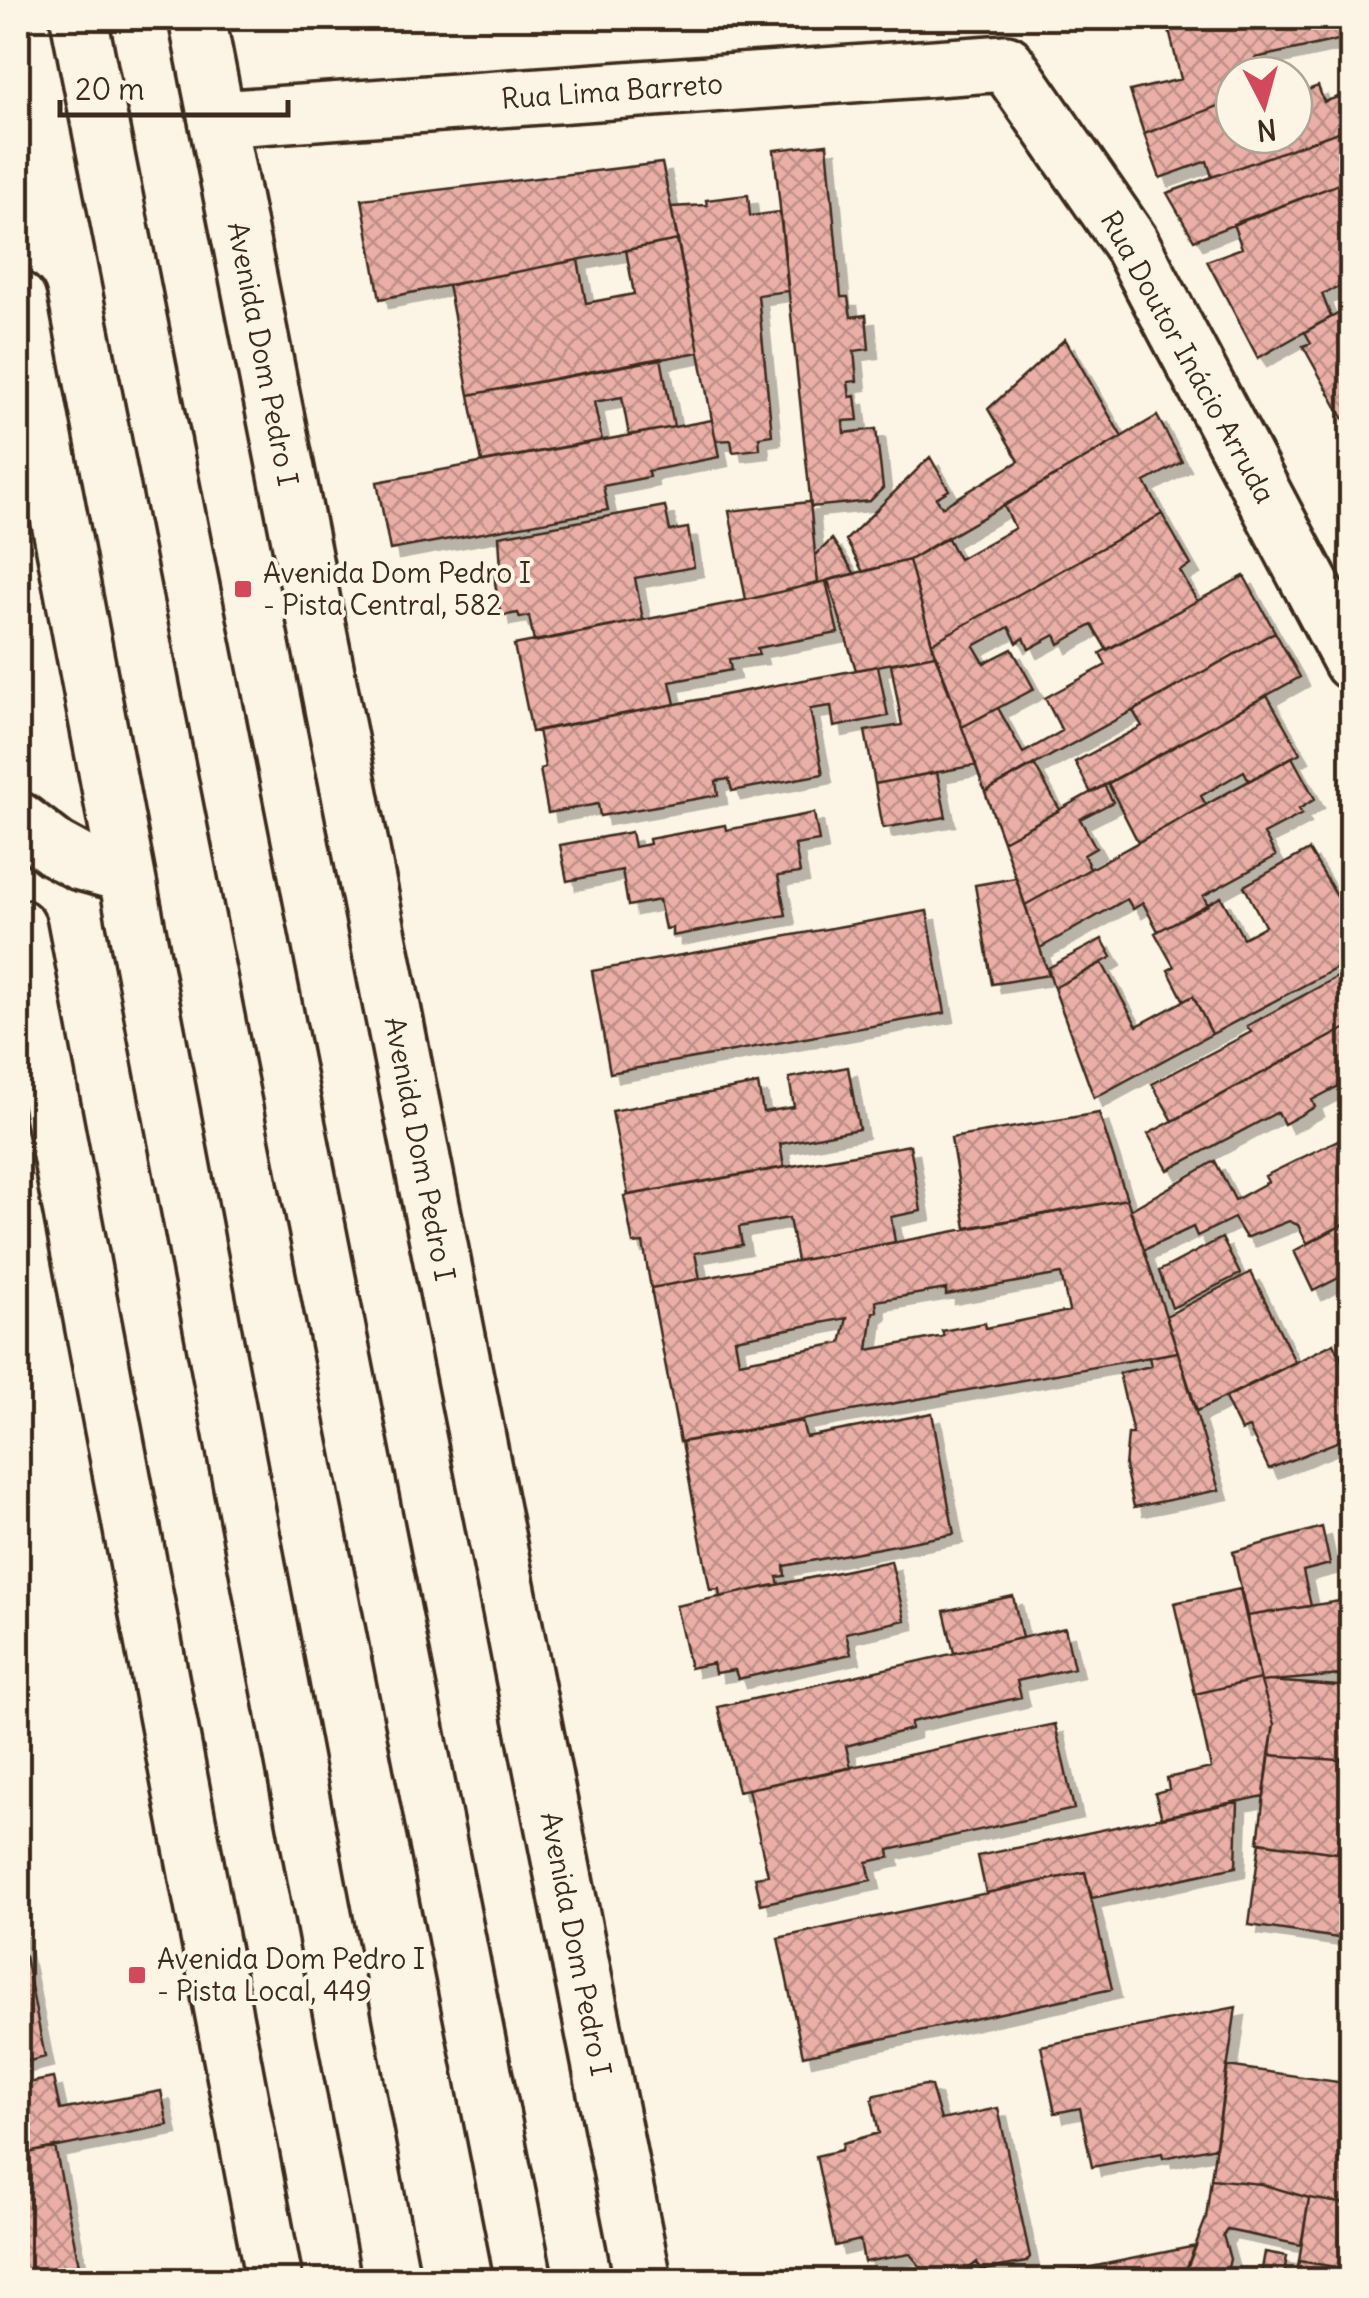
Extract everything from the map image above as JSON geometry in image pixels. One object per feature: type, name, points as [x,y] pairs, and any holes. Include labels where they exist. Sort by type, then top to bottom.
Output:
[{"type":"main road","points":[[79,18],[524,2280]]},
{"type":"main road","name":"Avenida Dom Pedro I","points":[[197,18],[642,2280]]},
{"type":"main road","name":"Rua Lima Barreto","points":[[217,119],[1007,40]]},
{"type":"main road","name":"Rua Doutor Inácio Arruda","points":[[1007,40],[1130,242],[1352,662]]},
{"type":"main road","points":[[18,300],[392,2280]]},
{"type":"main road","points":[[18,820],[80,862],[126,874]]},
{"type":"main road","points":[[18,927],[274,2280]]},
{"type":"building","points":[[1166,18],[1352,18],[1352,37],[1269,55],[1214,55],[1214,108],[1144,134],[1130,91],[1181,79]]},
{"type":"building","points":[[1318,86],[1324,102],[1352,92],[1352,127],[1314,141],[1314,88]]},
{"type":"building","points":[[1214,108],[1214,155],[1274,155],[1212,177],[1207,161],[1160,178],[1144,134]]},
{"type":"building","points":[[1352,127],[1352,164],[1348,165],[1352,179],[1194,240],[1167,193],[1274,155],[1314,155],[1314,141]]},
{"type":"building","points":[[827,144],[841,297],[848,297],[851,317],[866,315],[869,349],[854,351],[857,381],[848,382],[850,397],[855,396],[858,420],[843,421],[844,433],[876,429],[883,488],[870,501],[811,507],[774,150]]},
{"type":"building","points":[[662,163],[678,240],[380,299],[362,199]]},
{"type":"building","points":[[1352,179],[1352,282],[1322,294],[1331,317],[1258,358],[1207,261],[1242,248],[1233,224]]},
{"type":"building","points":[[748,195],[750,216],[780,212],[788,291],[758,295],[772,435],[759,437],[760,449],[733,452],[731,440],[716,441],[671,207],[707,205],[706,200]]},
{"type":"building","points":[[678,240],[699,352],[469,395],[448,285],[578,260],[586,303],[634,294],[626,250]]},
{"type":"building","points":[[1352,306],[1352,434],[1303,346],[1311,343],[1305,332]]},
{"type":"building","points":[[1065,339],[1122,437],[909,560],[863,572],[846,540],[930,457],[949,490],[936,498],[942,507],[1019,461],[988,409]]},
{"type":"building","points":[[661,358],[674,427],[629,435],[622,397],[594,402],[602,440],[482,462],[469,395]]},
{"type":"building","points":[[1157,416],[1182,462],[1145,482],[1162,514],[932,643],[909,560],[947,537],[959,559],[1015,528],[1004,506]]},
{"type":"building","points":[[712,420],[719,457],[648,471],[649,477],[603,486],[608,510],[390,550],[377,482]]},
{"type":"building","points":[[810,502],[818,583],[746,600],[729,511]]},
{"type":"building","points":[[665,506],[670,531],[688,528],[694,567],[635,578],[643,620],[534,642],[529,616],[501,616],[493,572],[501,570],[499,536]]},
{"type":"building","points":[[1162,514],[1191,565],[1180,571],[1197,601],[1107,650],[1092,625],[1059,644],[1055,635],[1029,649],[1024,638],[1017,643],[1009,627],[974,646],[984,663],[1012,649],[1034,689],[962,727],[932,643]]},
{"type":"building","points":[[832,539],[855,574],[818,583],[815,556]]},
{"type":"building","points":[[909,560],[935,655],[856,670],[828,580]]},
{"type":"building","points":[[1244,576],[1275,632],[985,792],[962,727],[998,708],[1023,753],[1062,731],[1045,698],[1106,665],[1100,653]]},
{"type":"building","points":[[826,581],[838,633],[757,648],[759,655],[729,659],[731,670],[670,682],[675,704],[532,732],[514,645]]},
{"type":"building","points":[[1275,632],[1300,677],[1091,793],[1075,762],[1142,726],[1133,711]]},
{"type":"building","points":[[935,655],[976,765],[875,784],[865,731],[902,725],[891,664]]},
{"type":"building","points":[[878,666],[888,716],[834,727],[831,706],[810,709],[823,774],[732,791],[729,779],[716,781],[718,795],[600,816],[598,804],[548,813],[538,730]]},
{"type":"building","points":[[1267,695],[1300,753],[1249,781],[1244,771],[1201,796],[1206,805],[1138,842],[1108,783]]},
{"type":"building","points":[[1292,757],[1315,799],[1299,809],[1302,814],[1264,834],[1276,856],[1203,896],[1208,905],[1158,931],[1143,903],[1133,909],[1127,899],[1040,948],[1025,905]]},
{"type":"building","points":[[1034,764],[1060,810],[1003,841],[985,792]]},
{"type":"building","points":[[937,772],[946,817],[883,828],[875,784]]},
{"type":"building","points":[[1104,785],[1113,802],[1080,819],[1096,848],[1084,855],[1090,869],[1025,905],[1003,841]]},
{"type":"building","points":[[814,813],[819,841],[795,845],[800,873],[778,876],[786,915],[672,936],[672,928],[665,929],[659,900],[628,906],[622,870],[567,881],[560,845],[631,832],[634,847],[650,844],[649,839],[725,825],[726,830]]},
{"type":"building","points":[[1309,850],[1349,916],[1338,923],[1352,948],[1352,960],[1212,1034],[1193,996],[1184,1001],[1168,970],[1174,967],[1155,933],[1221,897],[1243,938],[1265,926],[1244,886]]},
{"type":"building","points":[[1016,878],[1049,975],[992,984],[975,885]]},
{"type":"building","points":[[927,911],[945,1013],[610,1073],[592,971]]},
{"type":"building","points":[[1102,939],[1112,957],[1054,988],[1048,968]]},
{"type":"building","points":[[1102,963],[1137,1026],[1193,996],[1212,1034],[1094,1098],[1054,988]]},
{"type":"building","points":[[1352,969],[1352,1025],[1173,1121],[1152,1084],[1251,1032],[1247,1026]]},
{"type":"building","points":[[1352,1025],[1352,1079],[1312,1100],[1315,1107],[1284,1124],[1278,1112],[1168,1170],[1148,1134]]},
{"type":"building","points":[[848,1067],[859,1129],[780,1144],[784,1167],[628,1195],[612,1111],[758,1084],[763,1112],[794,1107],[789,1078]]},
{"type":"building","points":[[1099,1113],[1127,1199],[966,1228],[951,1138]]},
{"type":"building","points":[[1352,1133],[1352,1220],[1307,1243],[1298,1225],[1289,1221],[1246,1238],[1234,1218],[1197,1236],[1193,1227],[1144,1250],[1130,1210],[1215,1161],[1235,1200],[1268,1182],[1265,1176]]},
{"type":"building","points":[[910,1145],[921,1211],[891,1217],[895,1242],[797,1261],[789,1218],[739,1227],[742,1245],[695,1253],[700,1279],[651,1288],[643,1243],[633,1244],[624,1196]]},
{"type":"building","points":[[1127,1199],[1178,1352],[680,1442],[651,1288]],"holes":[[[1061,1274],[1069,1311],[986,1328],[985,1323],[942,1331],[944,1336],[868,1350],[876,1301],[946,1289],[946,1295]],[[847,1318],[841,1343],[739,1362],[735,1339]]]},
{"type":"building","points":[[1352,1220],[1352,1271],[1313,1291],[1294,1251]]},
{"type":"building","points":[[1222,1238],[1240,1274],[1172,1308],[1159,1271]]},
{"type":"building","points":[[1251,1272],[1295,1362],[1197,1411],[1166,1316]]},
{"type":"building","points":[[1334,1343],[1350,1377],[1347,1378],[1352,1388],[1352,1436],[1269,1469],[1249,1428],[1241,1431],[1225,1398]]},
{"type":"building","points":[[1178,1352],[1219,1490],[1134,1507],[1125,1467],[1128,1434],[1133,1434],[1119,1373],[1151,1366],[1149,1357]]},
{"type":"building","points":[[932,1413],[954,1534],[784,1566],[785,1576],[777,1577],[779,1584],[720,1597],[719,1589],[710,1590],[682,1442],[802,1421],[806,1437]]},
{"type":"building","points":[[1322,1527],[1330,1564],[1303,1571],[1311,1606],[1247,1616],[1233,1552]]},
{"type":"building","points":[[891,1561],[905,1620],[846,1633],[851,1654],[738,1679],[735,1670],[715,1673],[713,1663],[690,1668],[676,1606]]},
{"type":"building","points":[[1240,1589],[1260,1679],[1195,1694],[1174,1603]]},
{"type":"building","points":[[1013,1596],[1022,1638],[954,1653],[944,1611]]},
{"type":"building","points":[[1352,1599],[1352,1674],[1261,1682],[1247,1616]]},
{"type":"building","points":[[1065,1628],[1074,1668],[1017,1681],[1021,1697],[911,1722],[911,1729],[846,1746],[851,1768],[738,1791],[718,1707]]},
{"type":"building","points":[[1260,1679],[1274,1724],[1264,1796],[1162,1818],[1155,1793],[1169,1789],[1167,1778],[1211,1768],[1195,1694]]},
{"type":"building","points":[[1261,1682],[1352,1687],[1351,1761],[1269,1755],[1274,1724]]},
{"type":"building","points":[[1055,1724],[1074,1809],[889,1850],[890,1857],[867,1862],[871,1880],[761,1904],[755,1877],[768,1875],[748,1789]]},
{"type":"building","points":[[1269,1755],[1352,1761],[1352,1804],[1344,1804],[1337,1853],[1258,1842]]},
{"type":"building","points":[[1238,1801],[1236,1867],[1092,1898],[1085,1872],[986,1893],[978,1856]]},
{"type":"building","points":[[1260,1842],[1352,1855],[1352,1940],[1249,1925]]},
{"type":"building","points":[[1085,1872],[1112,1989],[803,2056],[778,1938]]},
{"type":"building","points":[[18,1928],[24,1956],[18,1958]]},
{"type":"building","points":[[25,1956],[45,2057],[18,2064],[18,1958]]},
{"type":"building","points":[[1236,2007],[1216,2147],[1092,2167],[1080,2108],[1055,2113],[1041,2046]]},
{"type":"building","points":[[1227,2066],[1352,2084],[1352,2205],[1261,2184],[1211,2179]]},
{"type":"building","points":[[53,2078],[60,2110],[161,2091],[168,2125],[18,2155],[18,2085]]},
{"type":"building","points":[[931,2086],[941,2120],[998,2108],[1030,2257],[1026,2262],[980,2270],[977,2262],[957,2278],[940,2279],[925,2272],[910,2254],[864,2262],[860,2240],[835,2246],[816,2156],[842,2150],[843,2143],[879,2133],[872,2100],[875,2095]]},
{"type":"building","points":[[55,2147],[79,2265],[18,2278],[18,2155]]},
{"type":"building","points":[[1211,2179],[1261,2184],[1309,2198],[1301,2245],[1227,2230],[1223,2235],[1230,2259],[1225,2280],[1182,2280],[1206,2218]]},
{"type":"building","points":[[1309,2198],[1352,2205],[1352,2270],[1299,2261]]},
{"type":"building","points":[[1196,2246],[1182,2280],[1026,2280]]},
{"type":"building","points":[[1265,2252],[1287,2256],[1283,2280],[1260,2280]]},
{"type":"building","points":[[1299,2261],[1343,2268],[1341,2280],[1296,2280]]},
{"type":"place","name":"Avenida Dom Pedro I - Pista Central, 582","points":[[243,589]]},
{"type":"place","name":"Avenida Dom Pedro I - Pista Local, 449","points":[[137,1975]]}]
